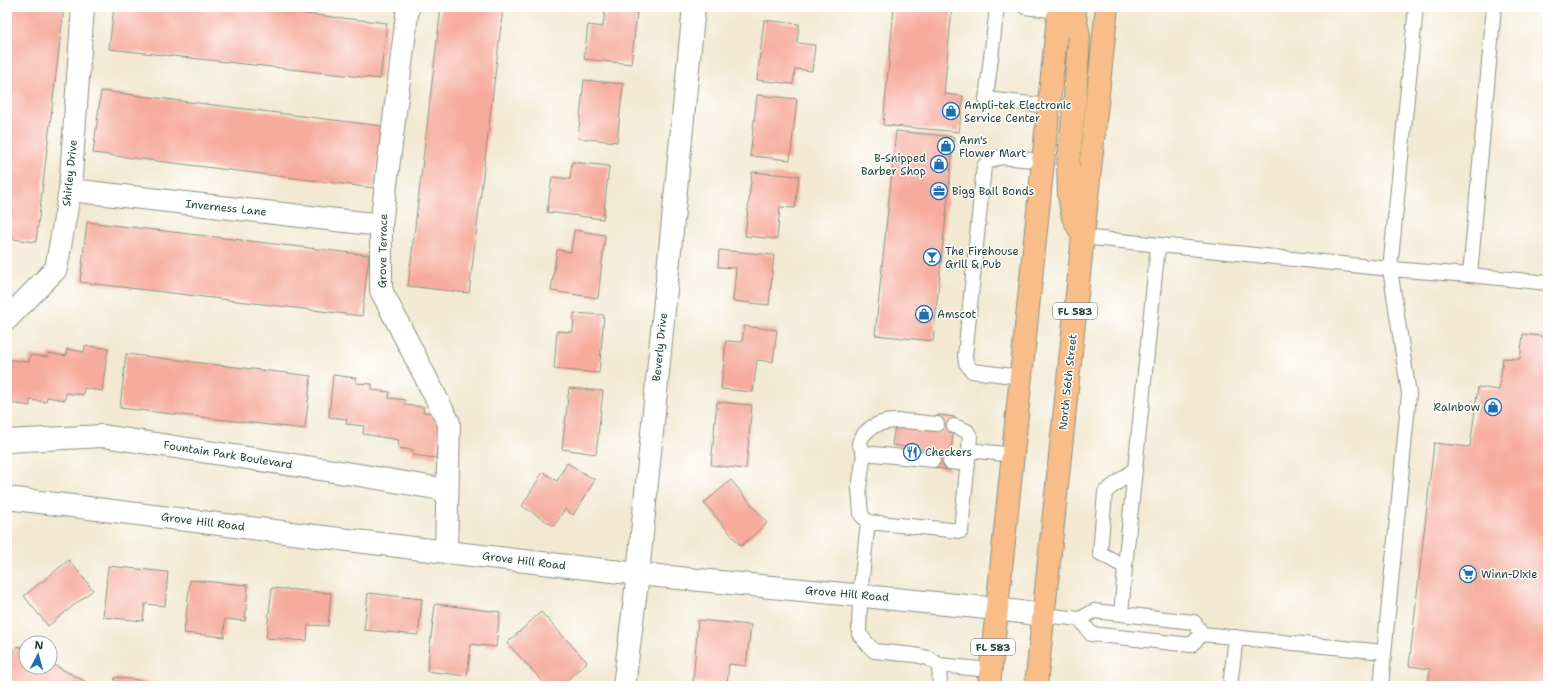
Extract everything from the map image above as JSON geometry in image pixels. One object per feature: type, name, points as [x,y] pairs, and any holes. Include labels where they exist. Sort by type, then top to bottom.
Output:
[{"type":"main road","name":"North 56th Street","points":[[1036,686],[1107,7]]},
{"type":"main road","name":"FL 583","points":[[990,678],[1059,9]]},
{"type":"main road","points":[[1059,9],[1069,12],[1075,16],[1079,37],[1075,98],[1068,164],[1069,196],[1073,217],[1083,237]]},
{"type":"street","name":"Shirley Drive","points":[[7,319],[56,269],[70,190],[83,7]]},
{"type":"street","name":"Grove Terrace","points":[[408,7],[381,225],[381,290],[448,423],[446,552]]},
{"type":"street","name":"Beverly Drive","points":[[624,686],[638,574],[694,7]]},
{"type":"street","name":"Inverness Lane","points":[[70,190],[381,225]]},
{"type":"street","name":"Fountain Park Boulevard","points":[[7,441],[103,436],[447,490]]},
{"type":"street","name":"Grove Hill Road","points":[[7,498],[638,574],[997,608],[1043,615]]},
{"type":"lane","points":[[997,7],[986,99],[1049,106]]},
{"type":"lane","points":[[1027,7],[1059,9]]},
{"type":"lane","points":[[1381,686],[1409,394],[1390,269],[1416,7]]},
{"type":"lane","points":[[1470,275],[1494,7]]},
{"type":"lane","points":[[1021,376],[972,371],[966,363],[965,356],[984,166],[991,160],[1001,157],[1044,161]]},
{"type":"lane","points":[[1083,237],[1390,269],[1548,283]]},
{"type":"lane","points":[[1121,614],[1158,245]]},
{"type":"lane","points":[[937,424],[903,421],[882,422],[864,433],[859,443],[864,453],[859,488],[861,515],[868,522],[961,532],[970,436],[967,431],[954,426]]},
{"type":"lane","points":[[864,453],[933,460]]},
{"type":"lane","points":[[950,462],[969,457],[1013,455]]},
{"type":"lane","points":[[1125,567],[1100,553],[1105,492],[1135,469]]},
{"type":"lane","points":[[868,522],[860,595],[859,634],[874,651],[915,654],[928,658],[939,665],[990,678]]},
{"type":"lane","points":[[1043,615],[1080,619],[1094,611],[1194,622],[1202,634]]},
{"type":"lane","points":[[1080,619],[1091,634],[1191,645],[1202,634]]},
{"type":"lane","points":[[1202,634],[1384,652]]},
{"type":"lane","points":[[1230,686],[1236,637]]},
{"type":"lane","points":[[939,665],[940,686]]},
{"type":"building","points":[[7,7],[64,7],[36,242],[7,238]]},
{"type":"building","points":[[114,7],[243,7],[387,23],[380,79],[109,49]]},
{"type":"building","points":[[441,7],[503,8],[469,293],[408,286]]},
{"type":"building","points":[[894,7],[952,7],[944,94],[963,96],[959,132],[883,125]]},
{"type":"building","points":[[605,10],[637,13],[631,64],[584,59],[588,25],[603,27]]},
{"type":"building","points":[[764,20],[799,24],[797,43],[815,45],[812,71],[795,69],[793,84],[757,80]]},
{"type":"building","points":[[584,80],[623,84],[617,142],[578,138]]},
{"type":"building","points":[[101,91],[382,126],[374,188],[93,153]]},
{"type":"building","points":[[757,95],[797,99],[790,160],[750,156]]},
{"type":"building","points":[[896,131],[954,137],[933,341],[875,335]]},
{"type":"building","points":[[572,162],[609,166],[603,219],[547,212],[552,177],[570,179]]},
{"type":"building","points":[[752,172],[799,176],[795,208],[780,207],[777,239],[745,236]]},
{"type":"building","points":[[87,222],[369,255],[362,316],[80,282]]},
{"type":"building","points":[[574,230],[605,235],[598,298],[551,291],[557,250],[571,252]]},
{"type":"building","points":[[719,250],[774,255],[769,305],[733,301],[736,268],[718,267]]},
{"type":"building","points":[[574,313],[604,315],[599,373],[554,369],[557,331],[573,332]]},
{"type":"building","points":[[744,326],[777,330],[773,362],[757,360],[753,392],[721,389],[726,341],[742,342]]},
{"type":"building","points":[[1523,334],[1548,337],[1548,686],[1428,686],[1430,669],[1409,666],[1434,443],[1470,447],[1478,387],[1499,390],[1503,358],[1520,359]]},
{"type":"building","points":[[85,346],[108,348],[102,391],[84,388],[83,395],[66,393],[65,400],[47,397],[46,402],[30,400],[30,406],[10,403],[9,410],[7,410],[7,366],[11,367],[11,360],[29,362],[30,355],[48,357],[48,353],[66,356],[67,349],[84,352]]},
{"type":"building","points":[[126,354],[311,376],[305,429],[120,408]]},
{"type":"building","points":[[333,375],[356,378],[356,383],[372,384],[372,390],[390,392],[389,398],[405,400],[405,405],[424,407],[423,412],[440,414],[436,458],[412,455],[413,450],[398,448],[399,440],[363,434],[364,426],[346,424],[347,419],[329,417]]},
{"type":"building","points":[[569,388],[603,391],[596,454],[562,449]]},
{"type":"building","points":[[717,402],[752,405],[746,469],[711,465]]},
{"type":"building","points":[[938,415],[955,417],[949,470],[932,467],[934,451],[892,445],[895,425],[936,431]]},
{"type":"building","points":[[567,463],[595,480],[573,515],[565,509],[554,526],[522,506],[543,472],[557,481]]},
{"type":"building","points":[[731,480],[767,523],[741,546],[704,503]]},
{"type":"building","points":[[69,560],[93,590],[48,626],[24,596]]},
{"type":"building","points":[[108,566],[168,572],[165,606],[145,604],[143,621],[103,617]]},
{"type":"building","points":[[190,580],[248,585],[245,621],[225,619],[224,637],[184,633]]},
{"type":"building","points":[[272,588],[331,593],[328,626],[308,625],[307,641],[266,638]]},
{"type":"building","points":[[368,593],[422,599],[418,635],[364,630]]},
{"type":"building","points":[[435,604],[500,612],[496,647],[471,644],[467,676],[427,671]]},
{"type":"building","points":[[541,612],[587,662],[560,686],[547,686],[507,643]]},
{"type":"building","points":[[698,620],[751,625],[746,666],[729,664],[727,685],[693,682]]},
{"type":"building","points":[[18,646],[18,675],[58,675],[58,667],[86,682],[84,686],[7,686],[7,667]]},
{"type":"building","points":[[115,677],[173,685],[114,686]]},
{"type":"place","name":"Ampli-tek Electronic Service Center","points":[[951,111]]},
{"type":"place","name":"Ann's Flower Mart","points":[[946,146]]},
{"type":"place","name":"B-Snipped Barber Shop","points":[[939,164]]},
{"type":"place","name":"Bigg Bail Bonds","points":[[939,191]]},
{"type":"place","name":"The Firehouse Grill & Pub","points":[[932,257]]},
{"type":"place","name":"Amscot","points":[[924,314]]},
{"type":"place","name":"Rainbow","points":[[1493,407]]},
{"type":"place","name":"Checkers","points":[[912,452]]},
{"type":"place","name":"Winn-Dixie","points":[[1468,574]]}]
